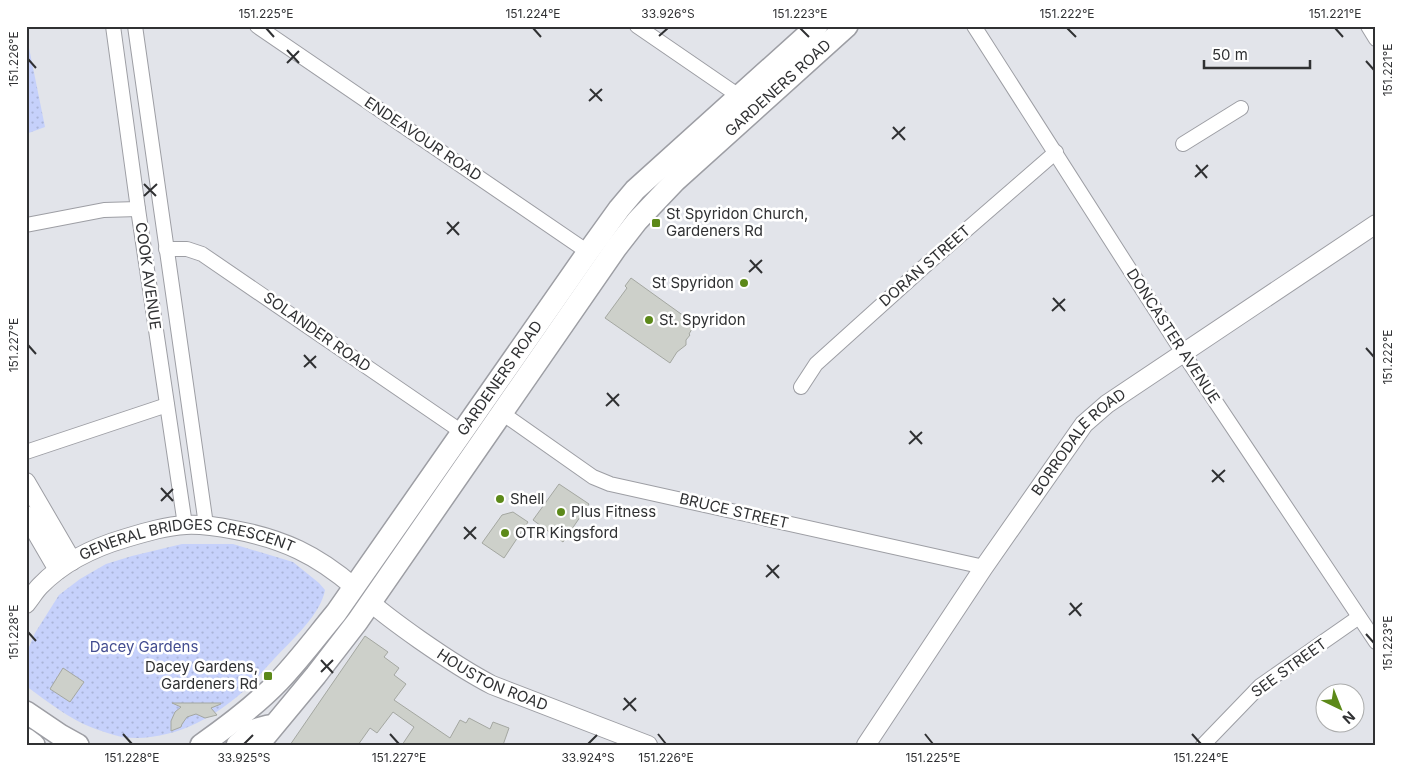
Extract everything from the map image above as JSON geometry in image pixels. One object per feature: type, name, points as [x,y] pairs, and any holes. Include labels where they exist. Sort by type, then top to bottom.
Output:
[{"type":"main road","name":"GARDENERS ROAD","points":[[201,745],[256,702],[300,658],[354,588],[588,252],[635,190],[817,26]]},
{"type":"main road","name":"GARDENERS ROAD","points":[[258,745],[316,675],[370,602],[616,248],[637,221],[675,181],[847,26]]},
{"type":"main road","points":[[26,712],[78,745]]},
{"type":"main road","points":[[236,745],[254,730],[277,723]]},
{"type":"main road","points":[[26,739],[34,745]]},
{"type":"street","name":"COOK AVENUE","points":[[113,26],[185,525]]},
{"type":"street","name":"COOK AVENUE","points":[[135,26],[206,525]]},
{"type":"street","name":"ENDEAVOUR ROAD","points":[[258,26],[588,252]]},
{"type":"street","points":[[637,26],[739,96]]},
{"type":"street","name":"DONCASTER AVENUE","points":[[974,26],[1183,353],[1376,642]]},
{"type":"street","points":[[1368,26],[1376,39]]},
{"type":"street","points":[[1183,144],[1241,108]]},
{"type":"street","name":"DORAN STREET","points":[[801,387],[816,364],[926,264],[1056,152]]},
{"type":"street","points":[[26,225],[104,210],[138,208]]},
{"type":"street","name":"BORRODALE ROAD","points":[[866,745],[984,567],[1084,424],[1107,404],[1376,224]]},
{"type":"street","name":"SOLANDER ROAD","points":[[166,249],[187,249],[202,254],[462,432]]},
{"type":"street","points":[[26,452],[167,405]]},
{"type":"street","name":"BRUCE STREET","points":[[502,413],[593,477],[610,484],[984,567]]},
{"type":"street","points":[[26,482],[65,566]]},
{"type":"street","points":[[26,516],[65,566]]},
{"type":"street","name":"GENERAL BRIDGES CRESCENT","points":[[26,604],[40,586],[65,566],[94,549],[161,528],[185,525],[206,525],[258,534],[281,542],[327,565],[354,588]]},
{"type":"street","name":"HOUSTON ROAD","points":[[354,588],[386,616],[478,678],[548,708],[648,745]]},
{"type":"street","name":"SEE STREET","points":[[1202,745],[1260,686],[1359,617]]},
{"type":"green space","points":[[26,33],[45,127],[26,134]]},
{"type":"green space","name":"Dacey Gardens","points":[[182,544],[233,544],[293,562],[325,590],[322,599],[312,618],[297,636],[248,687],[221,709],[191,726],[174,732],[140,738],[111,734],[75,720],[26,686],[26,654],[35,633],[59,595],[80,579],[106,564]]},
{"type":"building","name":"St. Spyridon","points":[[631,278],[695,324],[686,340],[686,345],[677,352],[670,363],[605,318],[627,288],[625,286]]},
{"type":"building","name":"Plus Fitness","points":[[559,484],[589,504],[563,542],[533,520]]},
{"type":"building","name":"OTR Kingsford","points":[[513,512],[528,522],[504,558],[482,543],[502,515]]},
{"type":"building","points":[[365,636],[388,652],[384,657],[399,668],[394,675],[406,684],[394,700],[450,738],[460,720],[466,723],[469,718],[490,729],[493,722],[509,728],[503,745],[402,745],[414,727],[393,712],[377,733],[370,728],[358,745],[290,745]]},
{"type":"building","points":[[63,668],[84,682],[70,702],[50,689]]},
{"type":"building","points":[[172,703],[221,704],[211,708],[217,715],[205,718],[196,714],[187,717],[181,727],[171,731],[171,721],[175,712],[181,707]]},
{"type":"place","name":"St Spyridon Church, Gardeners Rd","points":[[656,223]]},
{"type":"place","name":"St Spyridon","points":[[744,283]]},
{"type":"place","name":"St. Spyridon","points":[[649,320]]},
{"type":"place","name":"Shell","points":[[500,499]]},
{"type":"place","name":"Plus Fitness","points":[[561,512]]},
{"type":"place","name":"OTR Kingsford","points":[[505,533]]},
{"type":"place","name":"Dacey Gardens, Gardeners Rd","points":[[268,676]]}]
